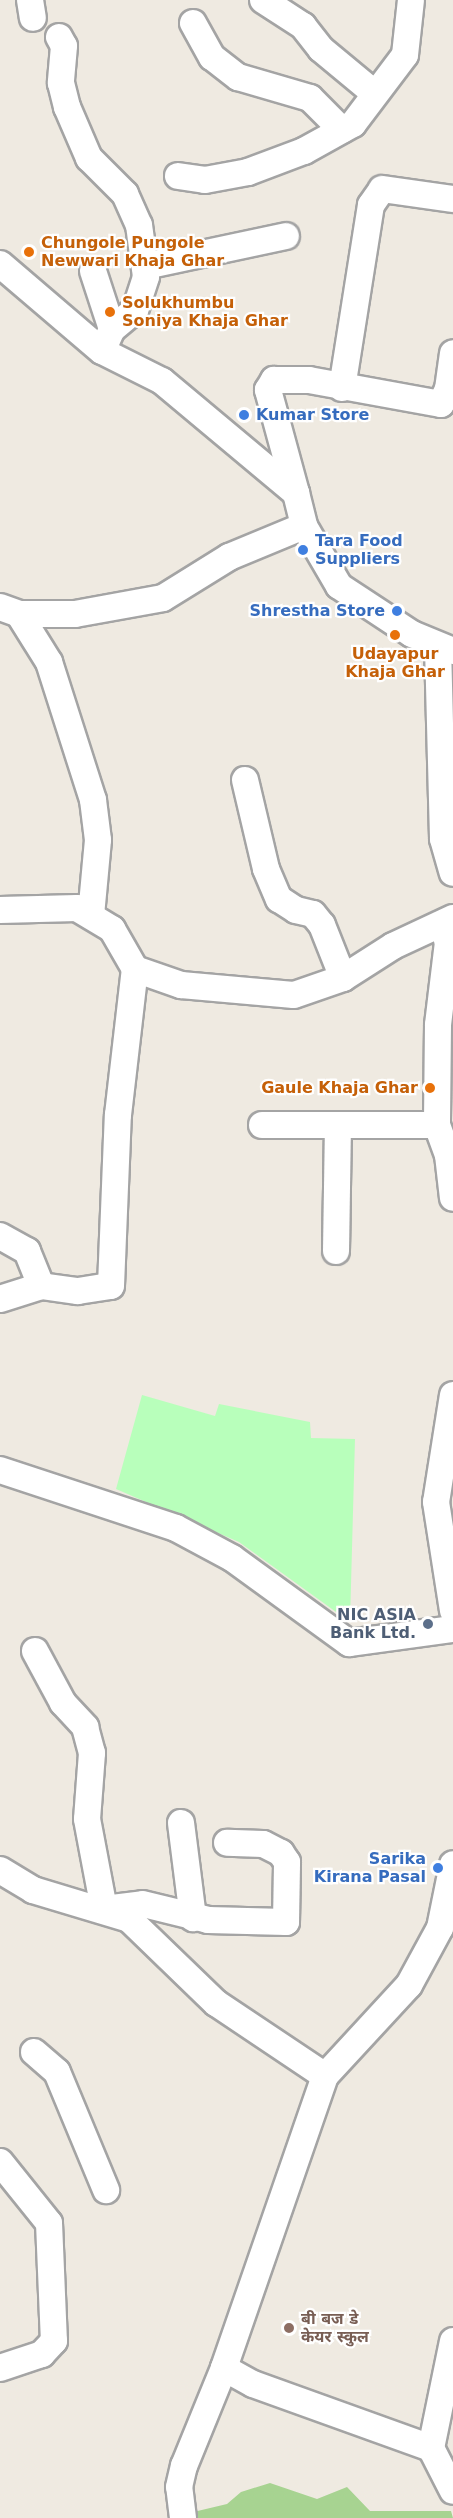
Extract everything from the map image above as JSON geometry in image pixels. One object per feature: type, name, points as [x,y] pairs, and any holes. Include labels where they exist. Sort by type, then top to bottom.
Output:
[{"type":"street","points":[[263,0],[303,26],[321,49],[374,93]]},
{"type":"street","points":[[178,176],[205,180],[248,172],[304,151],[353,124],[374,93],[405,55],[411,0]]},
{"type":"street","points":[[193,23],[212,57],[238,77],[310,98],[342,130]]},
{"type":"street","points":[[59,38],[64,46],[61,82],[67,107],[89,158],[125,194],[138,225],[145,266],[146,277],[135,310],[107,340]]},
{"type":"street","points":[[342,388],[370,205],[382,189],[453,199]]},
{"type":"street","points":[[145,266],[286,236]]},
{"type":"street","points":[[0,264],[162,381],[296,493]]},
{"type":"street","points":[[93,271],[107,340]]},
{"type":"street","points":[[453,353],[448,389],[441,404],[290,378],[274,380],[268,390],[304,526],[339,586],[445,649],[443,839],[453,873]]},
{"type":"street","points":[[10,610],[75,614],[163,598],[229,557],[304,526]]},
{"type":"street","points":[[10,610],[49,662],[93,800],[98,840],[91,916]]},
{"type":"street","points":[[245,780],[266,869],[279,899],[296,910],[313,914],[322,925],[343,978]]},
{"type":"street","points":[[0,910],[78,908],[112,929],[135,969],[118,1115],[111,1286],[78,1291],[41,1286],[0,1299]]},
{"type":"street","points":[[135,969],[181,985],[294,994],[343,978],[393,946],[447,921],[448,942],[438,1025],[437,1125],[448,1155],[453,1198]]},
{"type":"street","points":[[262,1125],[437,1125]]},
{"type":"street","points":[[336,1251],[338,1126]]},
{"type":"street","points":[[0,1236],[27,1251],[41,1286]]},
{"type":"street","points":[[453,1395],[436,1502],[453,1611]]},
{"type":"street","points":[[0,1470],[176,1528],[232,1558],[350,1643],[453,1629]]},
{"type":"street","points":[[35,1651],[63,1703],[85,1727],[92,1754],[87,1818],[104,1909]]},
{"type":"street","points":[[182,1823],[193,1918]]},
{"type":"street","points":[[104,1909],[143,1904],[193,1918],[286,1922],[287,1862],[281,1853],[263,1844],[227,1843]]},
{"type":"street","points":[[183,2518],[179,2487],[184,2466],[224,2368],[326,2076],[409,1985],[440,1928],[453,1864]]},
{"type":"street","points":[[0,1870],[33,1890],[104,1909],[129,1919],[146,1932],[216,2003],[326,2076]]},
{"type":"street","points":[[34,2052],[57,2072],[106,2190]]},
{"type":"street","points":[[0,2162],[49,2223],[54,2341],[42,2354],[0,2368]]},
{"type":"street","points":[[431,2448],[453,2341]]},
{"type":"street","points":[[224,2368],[253,2384],[431,2448],[451,2482]]},
{"type":"green space","points":[[142,1395],[215,1416],[219,1404],[310,1422],[311,1438],[355,1439],[350,1622],[239,1542],[116,1489]]},
{"type":"green space","points":[[270,2483],[317,2499],[347,2487],[370,2511],[451,2511],[453,2518],[168,2518],[227,2504],[241,2492]]},
{"type":"place","name":"Chungole Pungole Newwari Khaja Ghar","points":[[29,252]]},
{"type":"place","name":"Solukhumbu Soniya Khaja Ghar","points":[[110,312]]},
{"type":"place","name":"Kumar Store","points":[[244,415]]},
{"type":"place","name":"Tara Food Suppliers","points":[[303,550]]},
{"type":"place","name":"Shrestha Store","points":[[397,611]]},
{"type":"place","name":"Udayapur Khaja Ghar","points":[[395,635]]},
{"type":"place","name":"Gaule Khaja Ghar","points":[[430,1088]]},
{"type":"place","name":"NIC ASIA Bank Ltd.","points":[[428,1624]]},
{"type":"place","name":"Sarika Kirana Pasal","points":[[438,1868]]},
{"type":"place","name":"बी बज डे केयर स्कुल","points":[[289,2328]]}]
